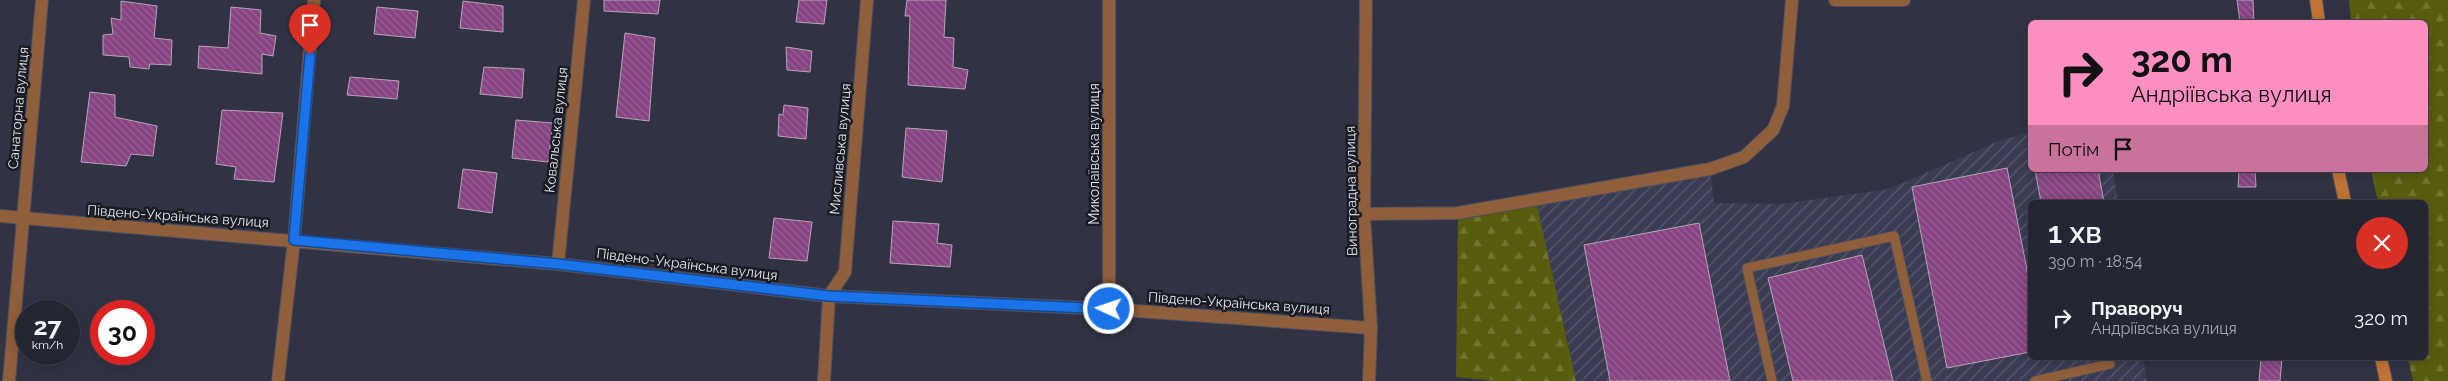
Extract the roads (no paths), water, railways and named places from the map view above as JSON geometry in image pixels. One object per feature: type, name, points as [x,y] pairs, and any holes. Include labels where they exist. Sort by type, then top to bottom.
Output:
[{"type":"main road","points":[[2316,0],[2319,20]]},
{"type":"main road","points":[[2338,172],[2345,200]]},
{"type":"main road","points":[[2381,360],[2386,381]]},
{"type":"street","name":"Санаторна вулиця","points":[[9,381],[42,0]]},
{"type":"street","points":[[278,381],[294,240],[314,0]]},
{"type":"street","name":"Ковальська вулиця","points":[[558,264],[584,0]]},
{"type":"street","name":"Мисливська вулиця","points":[[829,296],[845,272],[867,0]]},
{"type":"street","name":"Миколаївська вулиця","points":[[1109,0],[1109,309]]},
{"type":"street","name":"Виноградна вулиця","points":[[1366,0],[1364,214],[1371,328],[1369,381]]},
{"type":"street","points":[[1364,214],[1468,211],[1710,169],[1744,157],[1774,130],[1783,106],[1792,0]]},
{"type":"street","points":[[1835,0],[1904,0]]},
{"type":"street","name":"Південо-Українська вулиця","points":[[0,216],[558,264],[829,296],[1109,309],[1371,328]]},
{"type":"street","points":[[824,381],[829,296]]},
{"type":"lane","points":[[1772,381],[1747,268],[1894,236],[1927,381]]},
{"type":"lane","points":[[2035,381],[2110,364]]}]
